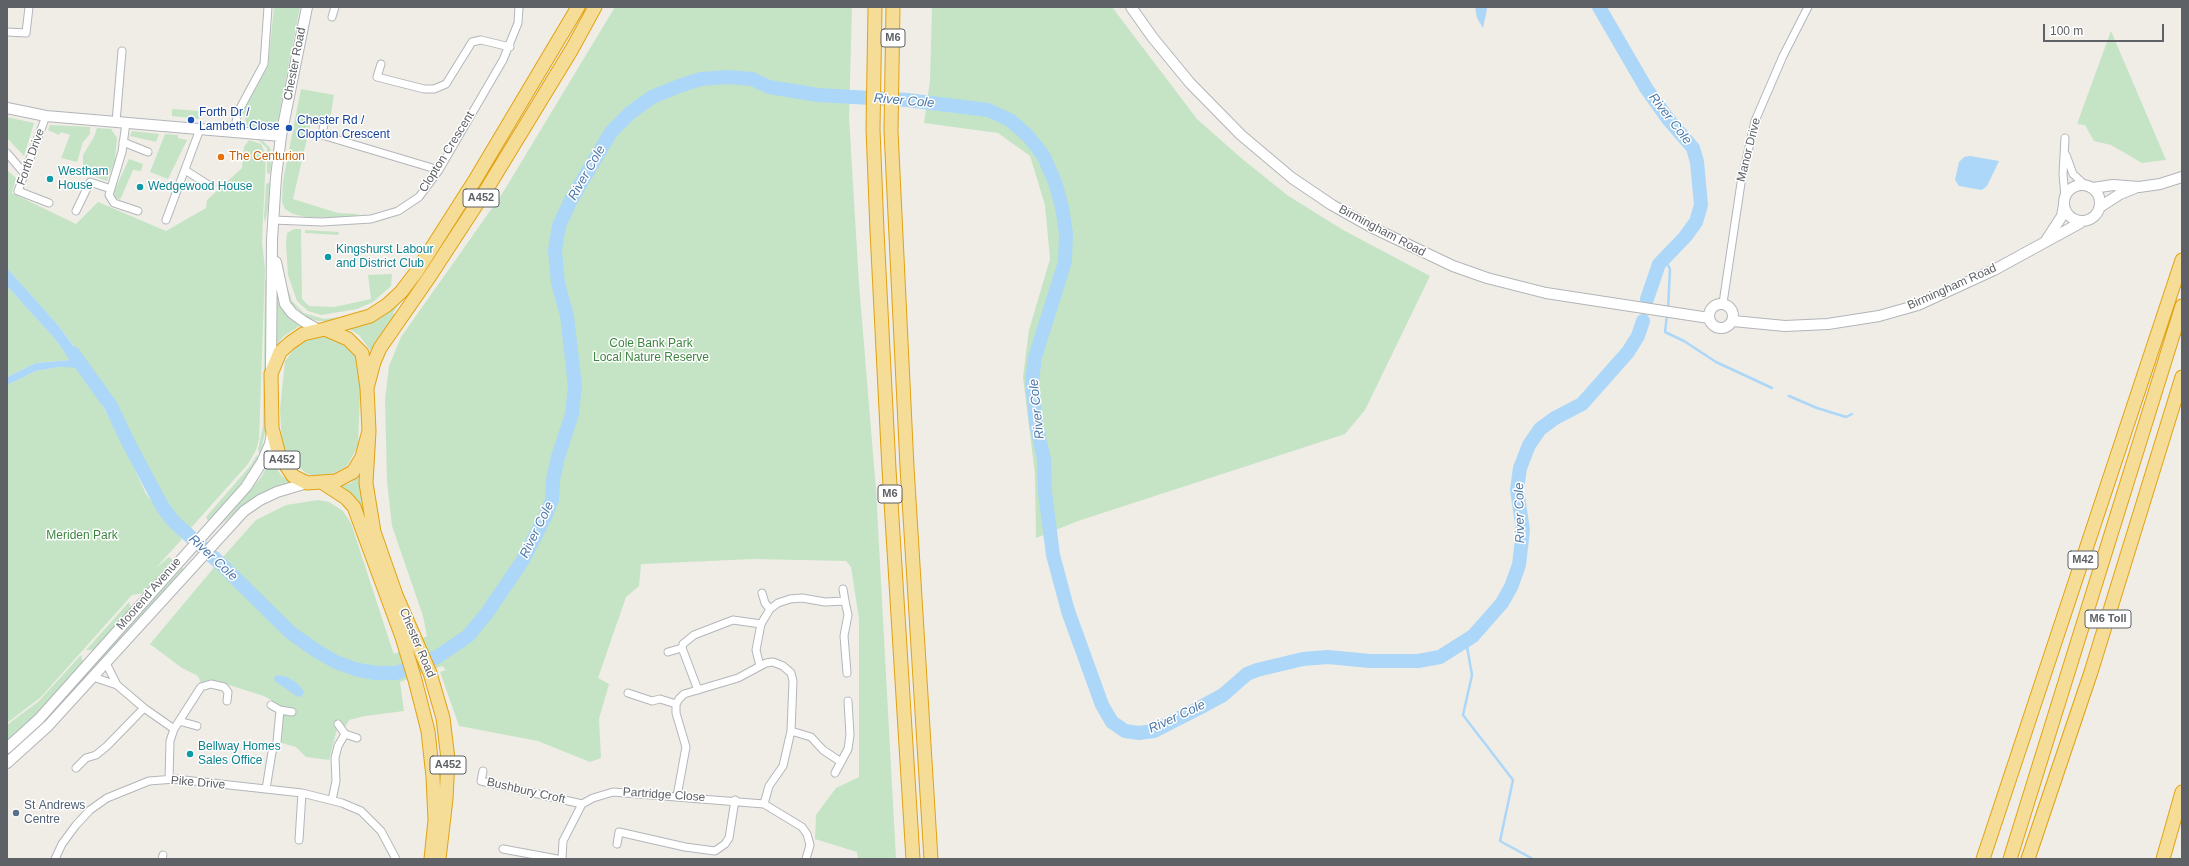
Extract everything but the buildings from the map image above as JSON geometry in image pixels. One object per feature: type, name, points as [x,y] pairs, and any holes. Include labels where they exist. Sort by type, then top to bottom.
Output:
[{"type":"highway","name":"A452","points":[[322,330],[348,339],[362,353],[367,388],[369,431],[362,456],[353,472],[336,481],[307,483],[293,476],[285,465],[279,455],[272,428],[271,374],[280,352],[303,334],[370,316],[387,305],[400,292],[417,271],[475,180],[578,7]]},
{"type":"highway","name":"A452","points":[[367,388],[374,362],[380,348],[430,276],[488,187],[572,49],[595,7]]},
{"type":"highway","name":"M6","points":[[875,7],[873,129],[889,469],[913,859]]},
{"type":"highway","name":"M6","points":[[893,7],[891,131],[907,467],[931,859]]},
{"type":"highway","name":"M42","points":[[1983,859],[2182,260]]},
{"type":"highway","name":"M6 Toll","points":[[2010,859],[2182,306]]},
{"type":"highway","name":"M6 Toll","points":[[2028,859],[2092,672],[2182,378]]},
{"type":"highway","name":"Chester Road","points":[[369,431],[366,483],[374,532],[407,635],[415,680],[428,731],[433,777],[435,820],[431,859]]},
{"type":"highway","name":"Chester Road","points":[[323,483],[346,498],[354,507],[407,635],[430,673],[443,718],[448,759],[446,799],[439,859]]},
{"type":"highway","points":[[2163,859],[2182,792]]},
{"type":"highway","points":[[2166,859],[2182,824]]},
{"type":"main road","name":"Chester Road","points":[[271,374],[273,220],[282,136],[306,7]]},
{"type":"main road","name":"Birmingham Road","points":[[1131,7],[1152,38],[1208,104],[1257,150],[1292,178],[1332,205],[1378,230],[1453,266],[1487,278],[1546,293],[1709,318]]},
{"type":"main road","name":"Forth Drive","points":[[7,108],[46,116],[282,136]]},
{"type":"main road","points":[[2138,187],[2120,194],[2100,207],[2090,220],[2080,223],[2073,220],[2069,216],[2064,200],[2072,188],[2113,185],[2138,187],[2160,184],[2182,177]]},
{"type":"main road","points":[[2088,186],[2098,193],[2100,207]]},
{"type":"main road","name":"Birmingham Road","points":[[2046,239],[2062,216],[2064,200]]},
{"type":"main road","name":"Birmingham Road","points":[[1733,321],[1785,326],[1821,325],[1878,316],[1918,305],[1994,270],[2046,239],[2080,223]]},
{"type":"main road","name":"Chester Road","points":[[272,240],[286,304],[297,317],[322,330]]},
{"type":"main road","points":[[1723,303],[1732,310],[1733,321],[1730,325],[1722,328],[1714,326],[1709,318],[1712,308],[1723,303]]},
{"type":"main road","name":"Moorend Avenue","points":[[7,748],[39,719],[176,563],[246,487],[262,462],[270,444],[272,428]]},
{"type":"main road","name":"Moorend Avenue","points":[[7,763],[48,726],[222,533],[244,511],[260,500],[293,486],[307,483]]},
{"type":"street","points":[[7,32],[26,34],[29,7]]},
{"type":"street","points":[[234,132],[238,112],[264,64],[268,7]]},
{"type":"street","points":[[332,17],[335,7]]},
{"type":"street","name":"Clopton Crescent","points":[[273,220],[352,222],[386,216],[398,211],[419,197],[438,170],[510,47],[518,23],[519,7]]},
{"type":"street","name":"Manor Drive","points":[[1723,303],[1741,183],[1755,121],[1783,56],[1808,7]]},
{"type":"street","points":[[381,64],[377,77],[424,89],[434,89],[446,84],[472,42],[481,40],[510,47]]},
{"type":"street","points":[[122,52],[121,122],[123,142],[122,152],[108,195],[114,203],[138,212]]},
{"type":"street","name":"Forth Drive","points":[[46,116],[18,191],[49,203]]},
{"type":"street","points":[[324,124],[322,136],[438,170]]},
{"type":"street","points":[[166,220],[200,129]]},
{"type":"street","points":[[2064,200],[2062,174],[2066,138]]},
{"type":"street","points":[[123,142],[148,152]]},
{"type":"street","points":[[7,153],[24,173]]},
{"type":"street","points":[[2065,153],[2072,174],[2088,186]]},
{"type":"street","points":[[184,170],[207,184]]},
{"type":"street","points":[[76,211],[90,182],[111,189]]},
{"type":"street","points":[[843,589],[848,615],[844,636],[847,673]]},
{"type":"street","points":[[762,593],[770,609]]},
{"type":"street","points":[[760,666],[756,650],[761,624],[770,609],[778,603],[790,598],[802,598],[825,602],[845,601]]},
{"type":"street","points":[[698,690],[682,648],[683,644],[694,635],[733,620],[761,624]]},
{"type":"street","points":[[668,652],[682,648]]},
{"type":"street","points":[[678,796],[686,747],[676,713],[676,704],[684,694],[738,678],[760,666],[773,662],[783,666],[791,673],[793,681],[791,731],[784,766],[769,786],[764,804]]},
{"type":"street","points":[[106,663],[117,685]]},
{"type":"street","points":[[93,677],[117,685],[144,708],[174,728]]},
{"type":"street","points":[[169,780],[170,741],[174,728],[201,687],[211,684],[224,687],[228,692],[227,702]]},
{"type":"street","points":[[628,693],[652,701],[660,700],[676,704]]},
{"type":"street","points":[[835,773],[848,750],[850,735],[848,701]]},
{"type":"street","points":[[271,705],[280,710],[292,712]]},
{"type":"street","points":[[76,768],[86,758],[96,755],[108,746],[144,708]]},
{"type":"street","points":[[266,789],[272,752],[277,742],[280,710]]},
{"type":"street","points":[[179,721],[197,726]]},
{"type":"street","points":[[338,724],[345,734],[357,738]]},
{"type":"street","points":[[791,731],[811,737],[824,750],[841,762]]},
{"type":"street","points":[[332,800],[336,781],[335,758],[338,746],[345,734]]},
{"type":"street","name":"Bushbury Croft","points":[[483,771],[481,781],[582,804]]},
{"type":"street","name":"Pike Drive","points":[[54,859],[62,844],[76,825],[90,810],[107,798],[149,781],[169,780],[197,781],[302,793],[332,800],[360,811],[371,820],[388,840],[396,859]]},
{"type":"street","name":"Partridge Close","points":[[582,804],[593,798],[613,792],[735,800],[764,804],[802,827],[810,845],[806,859]]},
{"type":"street","points":[[299,840],[302,793]]},
{"type":"street","points":[[617,844],[619,832],[685,847],[715,851],[725,844],[729,838],[735,800]]},
{"type":"street","points":[[562,859],[563,841],[582,804]]},
{"type":"street","points":[[503,849],[557,859]]},
{"type":"green space","points":[[274,7],[300,7],[278,120],[276,124],[266,130],[254,129],[247,125],[243,112],[268,66]]},
{"type":"green space","name":"Cole Bank Park Local Nature Reserve","points":[[615,7],[852,7],[849,117],[859,284],[876,490],[896,859],[858,859],[857,852],[815,839],[816,815],[836,788],[859,777],[859,619],[851,567],[846,561],[754,559],[641,564],[639,586],[626,597],[598,678],[609,684],[599,719],[601,758],[590,762],[538,741],[459,726],[440,672],[446,670],[442,666],[400,682],[404,711],[365,716],[349,720],[345,727],[338,719],[334,723],[337,729],[329,760],[306,757],[296,747],[282,743],[283,707],[264,696],[216,681],[209,680],[201,683],[198,676],[182,668],[150,644],[256,520],[286,505],[318,500],[329,502],[343,511],[351,523],[393,652],[395,654],[427,636],[423,616],[392,526],[387,481],[385,400],[389,366],[401,337],[502,194]]},
{"type":"green space","points":[[932,7],[1112,7],[1197,119],[1240,157],[1287,195],[1343,230],[1430,276],[1365,410],[1345,434],[1078,521],[1036,538],[1035,474],[1023,377],[1029,330],[1050,259],[1045,205],[1030,156],[998,133],[924,123],[930,81]]},
{"type":"green space","points":[[2111,31],[2166,160],[2142,163],[2111,145],[2094,141],[2085,125],[2077,124]]},
{"type":"green space","points":[[301,89],[334,95],[329,125],[311,121],[293,199],[338,213],[359,214],[349,218],[306,217],[293,214],[285,209],[282,202],[283,181]]},
{"type":"green space","points":[[172,109],[199,111],[199,119],[172,116]]},
{"type":"green space","points":[[7,117],[34,123],[24,156],[7,138]]},
{"type":"green space","points":[[50,125],[90,127],[90,134],[83,142],[77,162],[61,158],[70,135],[61,132],[59,135],[48,130]]},
{"type":"green space","points":[[97,128],[111,129],[117,138],[115,161],[107,181],[83,172],[83,155],[94,137]]},
{"type":"green space","points":[[132,131],[159,134],[156,142],[130,136]]},
{"type":"green space","points":[[165,134],[178,135],[178,138],[187,140],[168,179],[150,172]]},
{"type":"green space","points":[[249,140],[261,144],[266,155],[262,242],[265,269],[259,439],[256,450],[248,464],[189,530],[167,506],[101,381],[58,325],[7,268],[7,170],[16,178],[12,193],[76,224],[98,202],[166,231],[206,208],[207,200],[242,168],[244,147]]},
{"type":"green space","points":[[258,140],[263,141],[270,148],[272,154],[270,174],[267,173],[267,148]]},
{"type":"green space","points":[[129,159],[143,164],[141,171],[133,170],[120,200],[115,197],[114,192]]},
{"type":"green space","points":[[270,182],[268,208],[265,223],[266,184]]},
{"type":"green space","points":[[294,229],[301,229],[302,299],[309,306],[334,307],[371,299],[368,275],[392,274],[391,286],[373,302],[357,309],[321,315],[308,311],[297,301],[288,275],[286,244],[287,233]]},
{"type":"green space","points":[[305,230],[339,232],[338,235],[305,233]]},
{"type":"green space","points":[[284,278],[292,301],[304,313],[324,319],[348,316],[335,321],[318,321],[308,318],[292,304],[287,294]]},
{"type":"green space","points":[[267,279],[265,432],[260,456],[258,449],[263,427],[265,280]]},
{"type":"green space","points":[[7,286],[55,339],[70,360],[36,363],[7,377]]},
{"type":"green space","points":[[277,297],[281,306],[301,325],[284,336],[276,346]]},
{"type":"green space","points":[[404,297],[393,313],[395,316],[373,354],[359,335],[349,329]]},
{"type":"green space","points":[[316,337],[327,337],[346,345],[356,355],[361,371],[358,446],[347,466],[330,475],[319,477],[307,474],[287,457],[282,445],[280,409],[285,361],[294,349],[307,340]]},
{"type":"green space","name":"Meriden Park","points":[[59,367],[77,367],[88,379],[123,444],[146,494],[182,539],[156,568],[169,557],[174,561],[145,593],[132,595],[41,697],[7,723],[7,385],[36,371]]},
{"type":"green space","points":[[257,455],[258,460],[251,473],[208,521],[206,517],[251,465]]},
{"type":"green space","points":[[270,460],[282,476],[293,483],[265,492],[248,501],[219,527],[262,476]]},
{"type":"green space","points":[[364,469],[372,529],[339,487],[351,483]]},
{"type":"green space","points":[[182,568],[184,569],[69,696],[39,728],[7,757],[7,754],[27,737],[53,710]]},
{"type":"green space","points":[[129,602],[131,608],[94,650],[86,650]]},
{"type":"green space","points":[[81,655],[83,663],[31,720],[7,740],[7,725],[39,701]]},
{"type":"water","points":[[1475,7],[1486,7],[1487,9],[1483,28],[1477,18]]},
{"type":"water","points":[[1970,156],[1999,161],[1987,186],[1982,190],[1959,186],[1955,180],[1959,162],[1964,157]]},
{"type":"water","points":[[7,268],[58,325],[90,368],[59,367],[36,371],[7,385],[7,377],[36,363],[70,360],[55,339],[7,286]]},
{"type":"water","points":[[276,675],[287,677],[297,683],[304,691],[302,696],[298,697],[276,682],[274,679]]},
{"type":"waterway","name":"River Cole","points":[[1599,7],[1646,88],[1668,119],[1693,148],[1697,162],[1701,205],[1696,222],[1685,237],[1659,264],[1647,299]]},
{"type":"waterway","name":"River Cole","points":[[73,353],[111,406],[128,442],[162,506],[173,521],[223,566],[291,633],[315,650],[336,662],[358,670],[376,673],[396,673],[437,657],[468,636],[487,613],[523,560],[545,517],[552,500],[553,480],[558,457],[572,414],[575,386],[567,316],[558,283],[555,250],[559,226],[570,202],[611,132],[630,113],[652,97],[679,86],[701,79],[727,77],[752,79],[769,87],[818,95],[907,100],[988,110],[1010,120],[1028,136],[1043,155],[1055,182],[1062,207],[1066,233],[1065,262],[1035,357],[1032,381],[1036,424],[1044,459],[1045,492],[1053,555],[1068,611],[1102,705],[1112,722],[1125,731],[1139,733],[1154,731],[1201,707],[1223,695],[1247,674],[1257,670],[1303,659],[1328,657],[1370,661],[1418,661],[1440,657],[1473,636],[1502,603],[1511,587],[1519,565],[1523,530],[1517,490],[1520,468],[1529,445],[1540,429],[1555,418],[1582,404],[1628,352],[1638,336],[1643,321]]},
{"type":"waterway","points":[[1664,258],[1670,269],[1668,310]]},
{"type":"waterway","points":[[1667,315],[1665,332],[1684,341],[1716,362],[1772,388]]},
{"type":"waterway","points":[[1789,396],[1817,408],[1846,417],[1852,414]]},
{"type":"waterway","points":[[1466,641],[1472,675],[1463,715],[1513,780],[1500,841],[1533,859]]},
{"type":"place","name":"Forth Dr / Lambeth Close","points":[[191,120]]},
{"type":"place","name":"Chester Rd / Clopton Crescent","points":[[289,128]]},
{"type":"place","name":"The Centurion","points":[[221,157]]},
{"type":"place","name":"Westham House","points":[[50,179]]},
{"type":"place","name":"Wedgewood House","points":[[140,187]]},
{"type":"place","name":"Kingshurst Labour and District Club","points":[[328,257]]},
{"type":"place","name":"Bellway Homes Sales Office","points":[[190,754]]},
{"type":"place","name":"St Andrews Centre","points":[[16,813]]}]
